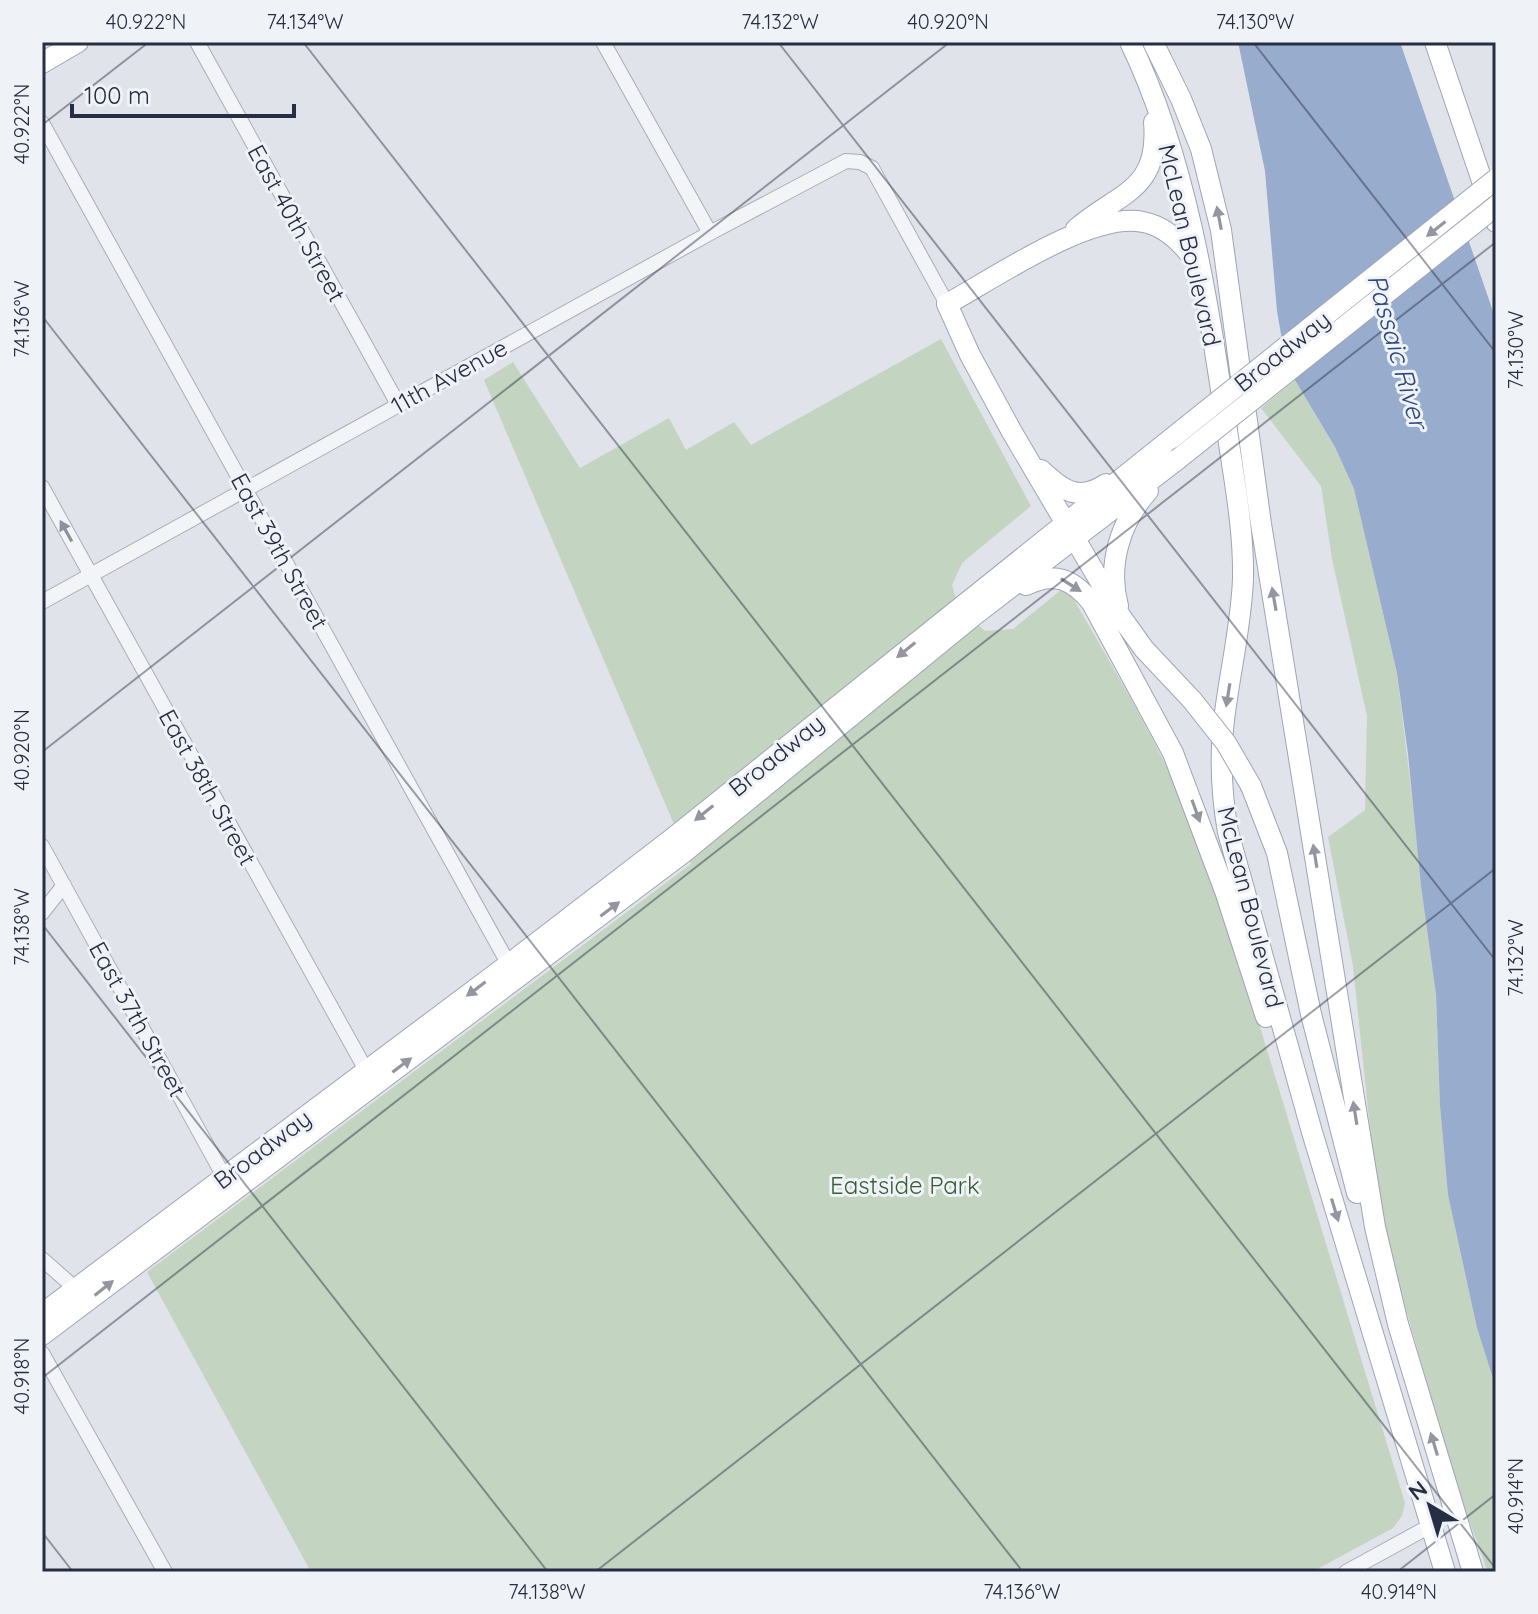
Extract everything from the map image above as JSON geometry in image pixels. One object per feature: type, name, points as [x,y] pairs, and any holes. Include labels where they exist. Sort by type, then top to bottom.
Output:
[{"type":"main road","points":[[42,63],[78,42]]},
{"type":"main road","name":"McLean Boulevard","points":[[1130,42],[1165,135],[1200,269],[1220,382],[1242,552],[1239,621],[1223,732],[1224,807],[1238,871],[1297,1081],[1445,1572]]},
{"type":"main road","name":"McLean Boulevard","points":[[1153,42],[1191,124],[1219,217],[1261,524],[1357,1125],[1384,1272],[1473,1572]]},
{"type":"main road","points":[[1435,42],[1496,222]]},
{"type":"main road","points":[[1149,86],[1155,141],[1149,169],[1131,191],[1064,239],[947,304],[970,355],[1069,532],[1121,617],[1144,649],[1192,700],[1226,743],[1251,786],[1277,853],[1330,1090],[1354,1181],[1384,1272]]},
{"type":"main road","name":"Broadway","points":[[1175,448],[1496,179]]},
{"type":"main road","name":"Broadway","points":[[42,1335],[229,1184],[513,972],[683,853],[972,607],[1175,448],[1496,206]]},
{"type":"main road","points":[[1064,239],[1119,221],[1145,222],[1177,240],[1200,269]]},
{"type":"main road","points":[[1121,617],[1114,573],[1120,535],[1175,448]]},
{"type":"main road","points":[[1027,457],[1060,487],[1076,494],[1094,492],[1175,448]]},
{"type":"main road","points":[[972,607],[1049,576],[1063,578],[1073,584],[1092,603],[1173,753],[1225,891],[1261,1006],[1297,1081]]},
{"type":"main road","name":"Broadway","points":[[42,1314],[229,1184]]},
{"type":"street","name":"East 40th Street","points":[[197,42],[398,404]]},
{"type":"street","points":[[603,42],[710,233]]},
{"type":"street","name":"East 39th Street","points":[[42,123],[513,972]]},
{"type":"street","name":"11th Avenue","points":[[42,602],[837,165],[853,160],[872,168],[947,304]]},
{"type":"street","name":"East 38th Street","points":[[42,487],[371,1078]]},
{"type":"street","name":"East 37th Street","points":[[42,846],[229,1184]]},
{"type":"street","points":[[42,913],[64,885]]},
{"type":"street","points":[[42,1259],[76,1289]]},
{"type":"street","points":[[42,1353],[165,1572]]},
{"type":"street","points":[[1346,1572],[1430,1526]]},
{"type":"green space","name":"Eastside Park","points":[[941,339],[1031,506],[962,563],[952,585],[959,608],[985,631],[1013,629],[1066,586],[1165,763],[1214,876],[1405,1503],[1402,1516],[1393,1528],[1312,1572],[311,1572],[147,1272],[691,864],[484,380],[513,362],[580,468],[669,418],[686,450],[734,422],[751,445]]},
{"type":"green space","points":[[1295,380],[1335,447],[1354,489],[1397,673],[1436,994],[1440,1106],[1448,1195],[1477,1328],[1496,1388],[1496,1572],[1488,1572],[1453,1476],[1379,1213],[1353,966],[1328,837],[1365,810],[1367,716],[1332,559],[1321,486],[1261,408]]},
{"type":"water","name":"Passaic River","points":[[1238,42],[1400,42],[1496,320],[1496,1388],[1477,1328],[1448,1195],[1440,1106],[1436,994],[1397,673],[1354,489],[1335,447],[1295,380],[1283,346],[1265,171]]}]
